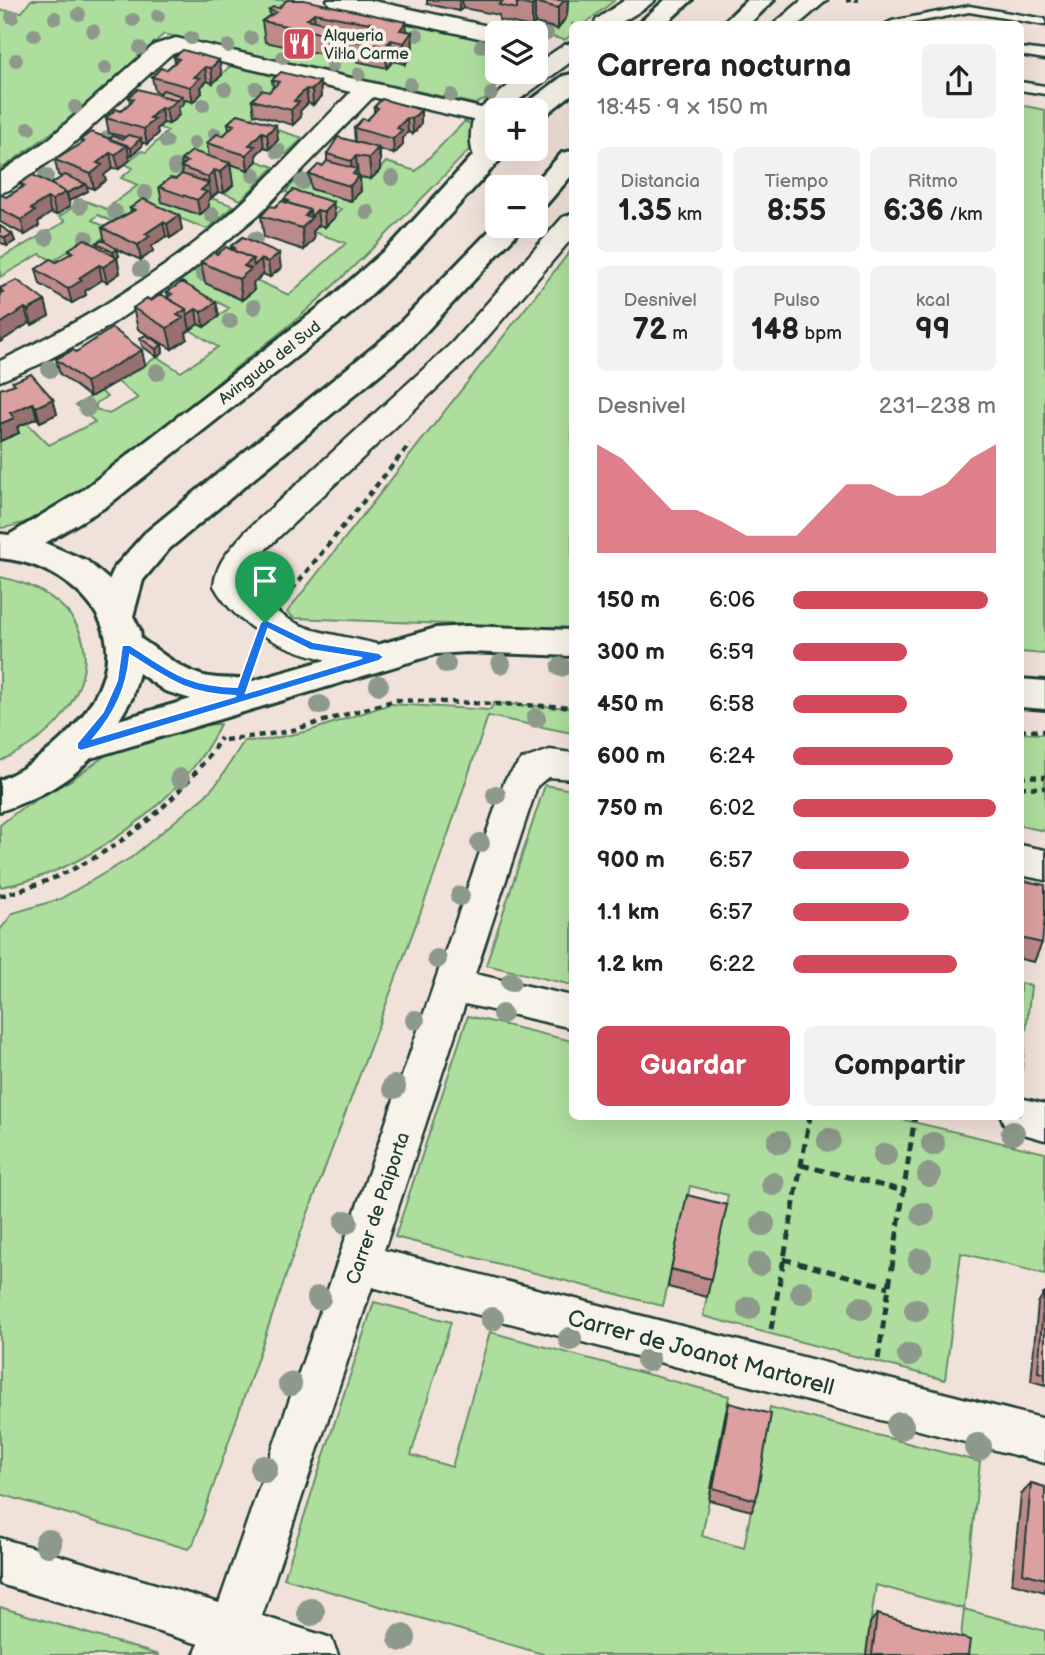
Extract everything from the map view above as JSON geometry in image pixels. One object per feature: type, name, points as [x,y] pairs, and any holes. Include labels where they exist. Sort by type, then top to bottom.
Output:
[{"type":"main road","points":[[654,21],[680,0]]},
{"type":"main road","points":[[738,21],[762,0]]},
{"type":"main road","points":[[548,100],[569,84]]},
{"type":"main road","name":"Avinguda del Sud","points":[[8,547],[62,520],[95,498],[337,309],[404,248],[485,159]]},
{"type":"main road","points":[[548,186],[569,162]]},
{"type":"main road","points":[[117,613],[127,576],[157,541],[399,342],[499,238]]},
{"type":"main road","points":[[2,797],[47,773],[81,746],[107,714],[122,681],[126,647],[117,613],[94,582],[59,560],[8,547]]},
{"type":"main road","points":[[81,746],[436,641],[467,639],[569,643]]},
{"type":"main road","points":[[126,647],[178,681],[207,691],[248,697]]},
{"type":"main road","points":[[1024,670],[1045,672]]},
{"type":"main road","points":[[1024,693],[1045,695]]},
{"type":"street","points":[[338,0],[485,32]]},
{"type":"street","points":[[609,21],[628,7],[644,0]]},
{"type":"street","points":[[789,21],[816,0]]},
{"type":"street","points":[[0,185],[58,144],[170,46],[182,45],[485,116]]},
{"type":"street","points":[[548,46],[569,51]]},
{"type":"street","points":[[505,98],[569,52]]},
{"type":"street","points":[[0,372],[127,302],[187,262],[232,226],[368,89]]},
{"type":"street","points":[[379,657],[310,646],[265,623],[230,586],[232,569],[256,540],[462,349],[569,225]]},
{"type":"street","name":"Carrer de Paiporta","points":[[224,1642],[244,1604],[522,780],[555,765]]},
{"type":"street","points":[[1024,861],[1045,865]]},
{"type":"street","points":[[452,985],[569,1011]]},
{"type":"street","points":[[1024,1117],[1045,1122]]},
{"type":"street","name":"Carrer de Joanot Martorell","points":[[358,1263],[1045,1441]]},
{"type":"street","points":[[0,1560],[224,1642],[314,1655]]},
{"type":"lane","points":[[907,21],[969,9],[1045,22]]},
{"type":"lane","points":[[1024,52],[1045,55]]},
{"type":"lane","points":[[1024,87],[1045,90]]},
{"type":"path","points":[[265,623],[414,438]]},
{"type":"path","points":[[0,896],[34,887],[77,869],[125,837],[194,780],[248,697]]},
{"type":"path","points":[[220,741],[286,732],[396,699],[569,707]]},
{"type":"path","points":[[1024,730],[1045,731]]},
{"type":"path","points":[[1024,776],[1045,776]]},
{"type":"path","points":[[1024,787],[1045,788]]},
{"type":"path","points":[[768,1339],[809,1120]]},
{"type":"path","points":[[876,1367],[914,1120]]},
{"type":"path","points":[[801,1165],[904,1191]]},
{"type":"path","points":[[783,1259],[888,1287]]},
{"type":"green space","points":[[31,0],[302,0],[485,40],[485,84],[499,84],[491,90],[498,94],[475,104],[164,34],[58,128],[0,170],[0,10],[22,12]]},
{"type":"green space","points":[[504,0],[614,1],[588,21],[569,21],[569,37],[565,40],[548,36],[548,27],[558,29],[548,21],[543,21]]},
{"type":"green space","points":[[230,66],[289,80],[248,121],[303,138],[286,154],[269,149],[277,140],[240,129],[248,170],[257,161],[274,167],[241,200],[224,193],[233,185],[196,172],[204,205],[211,198],[234,206],[207,229],[154,208],[131,230],[98,215],[92,220],[113,231],[91,246],[82,242],[53,261],[40,254],[0,277],[0,258],[58,226],[65,221],[59,217],[83,200],[106,209],[138,185],[121,178],[133,168],[125,164],[141,151],[146,152],[168,131],[158,127],[207,81],[213,83]]},
{"type":"green space","points":[[1024,106],[1045,110],[1045,654],[1024,652]]},
{"type":"green space","points":[[465,121],[473,126],[473,146],[366,255],[298,318],[147,443],[86,489],[26,522],[0,528],[0,441],[18,433],[15,428],[27,423],[49,445],[95,422],[76,405],[101,391],[107,397],[96,403],[96,409],[109,414],[138,398],[117,381],[157,357],[181,372],[218,347],[190,330],[198,324],[204,327],[229,308],[179,282],[201,266],[248,287],[256,280],[289,295],[346,243],[313,232],[319,225],[325,227],[341,209],[285,192],[302,174],[320,179],[312,189],[351,201],[358,177],[371,179],[386,162],[416,171]]},
{"type":"green space","points":[[569,253],[569,629],[294,618],[287,612]]},
{"type":"green space","points":[[0,577],[27,585],[49,596],[66,611],[78,628],[84,648],[84,670],[76,693],[61,718],[33,743],[0,761]]},
{"type":"green space","points":[[494,703],[569,708],[569,732],[488,716],[434,876],[301,1232],[193,1545],[188,1549],[0,1494],[0,930],[13,913],[60,899],[132,857],[205,796],[218,782],[244,741],[266,740],[309,731],[390,704],[490,710]]},
{"type":"green space","points":[[220,724],[204,752],[183,779],[128,829],[97,850],[64,867],[31,880],[0,887],[0,825],[19,810],[71,780],[116,748],[190,725]]},
{"type":"green space","points":[[1024,733],[1045,734],[1045,831],[1024,827]]},
{"type":"green space","points":[[545,785],[569,789],[569,984],[486,965]]},
{"type":"green space","points":[[1024,984],[1031,986],[1024,1050]]},
{"type":"green space","points":[[468,1016],[569,1040],[569,1120],[905,1120],[1045,1153],[1045,1274],[961,1253],[945,1380],[703,1316],[728,1195],[690,1186],[663,1306],[395,1237]]},
{"type":"green space","points":[[374,1302],[451,1322],[411,1455],[452,1467],[490,1332],[729,1396],[702,1536],[744,1548],[770,1407],[980,1462],[964,1609],[876,1585],[866,1655],[546,1655],[284,1578]]},
{"type":"green space","points":[[0,1607],[159,1655],[0,1655]]},
{"type":"green space","points":[[964,1609],[1045,1631],[1045,1655],[959,1655]]},
{"type":"building","points":[[287,0],[304,0],[406,22],[400,30],[412,32],[404,43],[391,40],[385,47],[262,21],[276,12],[269,10],[273,7],[279,8]],"holes":[[[314,13],[371,23],[363,33],[307,19]]]},
{"type":"building","points":[[495,0],[520,0],[517,9],[499,5],[502,2]]},
{"type":"building","points":[[520,0],[564,0],[558,8],[535,2],[532,6],[517,3]]},
{"type":"building","points":[[183,50],[219,60],[211,68],[205,67],[194,77],[200,78],[190,87],[152,77],[161,68],[166,70],[179,59],[174,57]]},
{"type":"building","points":[[281,72],[320,82],[312,90],[306,89],[294,101],[299,102],[291,110],[252,100],[262,90],[269,92],[279,82],[272,80]]},
{"type":"building","points":[[138,89],[177,100],[166,109],[161,108],[155,113],[150,118],[155,119],[144,129],[106,118],[116,109],[121,111],[134,99],[129,97]]},
{"type":"building","points":[[163,90],[182,96],[177,101],[158,95]]},
{"type":"building","points":[[382,99],[421,110],[397,128],[402,130],[393,139],[354,128],[362,119],[367,120],[372,115],[378,108],[374,107]]},
{"type":"building","points":[[238,114],[276,125],[267,134],[262,132],[249,145],[255,146],[246,155],[207,143],[217,134],[223,136],[234,125],[228,123]]},
{"type":"building","points":[[91,132],[127,145],[115,155],[110,153],[97,163],[102,165],[91,174],[55,160],[84,142],[80,140]]},
{"type":"building","points":[[128,135],[141,138],[131,148],[109,139],[113,136],[123,139]]},
{"type":"building","points":[[338,137],[378,148],[369,158],[356,156],[351,161],[327,154]]},
{"type":"building","points":[[192,151],[230,163],[220,172],[214,170],[208,177],[181,167],[187,162],[181,160]]},
{"type":"building","points":[[327,161],[357,169],[353,174],[359,176],[350,186],[309,174]]},
{"type":"building","points":[[182,174],[209,183],[201,190],[207,192],[197,200],[159,187],[170,178],[176,179]]},
{"type":"building","points":[[33,175],[66,192],[52,200],[47,198],[31,209],[35,211],[21,220],[0,209],[0,196],[6,197],[25,186],[20,183]]},
{"type":"building","points":[[65,175],[86,184],[67,193],[51,184]]},
{"type":"building","points":[[293,190],[333,202],[324,212],[317,210],[311,217],[310,210],[287,203],[289,201],[284,199]]},
{"type":"building","points":[[143,199],[179,215],[145,234],[150,236],[138,245],[102,228],[135,210],[130,208]]},
{"type":"building","points":[[282,201],[310,210],[305,216],[312,217],[302,228],[261,216],[270,206],[275,207]]},
{"type":"building","points":[[0,226],[12,234],[5,238],[0,235]]},
{"type":"building","points":[[243,237],[279,253],[268,262],[261,259],[254,266],[253,259],[232,250],[235,248],[231,246]]},
{"type":"building","points":[[85,239],[117,258],[103,267],[99,265],[68,289],[36,269],[51,259],[56,262],[73,252],[69,249]]},
{"type":"building","points":[[102,240],[117,249],[113,252],[97,243]]},
{"type":"building","points":[[226,247],[253,259],[244,266],[251,269],[239,279],[201,262],[213,252],[217,254]]},
{"type":"building","points":[[17,280],[45,301],[28,310],[25,308],[0,324],[0,293],[3,292],[0,288]]},
{"type":"building","points":[[182,282],[216,302],[201,312],[196,309],[187,315],[186,309],[167,298],[172,294],[167,292]]},
{"type":"building","points":[[161,294],[186,309],[177,315],[183,318],[167,328],[133,308],[147,298],[151,301]]},
{"type":"building","points":[[112,328],[142,350],[86,382],[56,359],[73,350],[76,352]]},
{"type":"building","points":[[146,335],[162,345],[156,349],[140,338]]},
{"type":"building","points":[[31,374],[53,399],[36,407],[33,403],[10,413],[14,418],[0,424],[0,389]]},
{"type":"building","points":[[1024,881],[1045,885],[1042,943],[1024,939]]},
{"type":"building","points":[[687,1195],[727,1205],[711,1279],[671,1269]]},
{"type":"building","points":[[1045,1293],[1045,1374],[1038,1372]]},
{"type":"building","points":[[729,1403],[771,1414],[756,1500],[713,1488]]},
{"type":"building","points":[[1031,1483],[1045,1487],[1045,1579],[1023,1573]]},
{"type":"building","points":[[877,1614],[970,1640],[968,1655],[872,1655]]},
{"type":"place","name":"Alqueria Vil·la Carme","points":[[299,44]]},
{"type":"route","points":[[265,623],[310,646],[379,657],[81,746],[107,714],[122,681],[126,647],[178,681],[207,691],[241,692],[265,623]]}]
